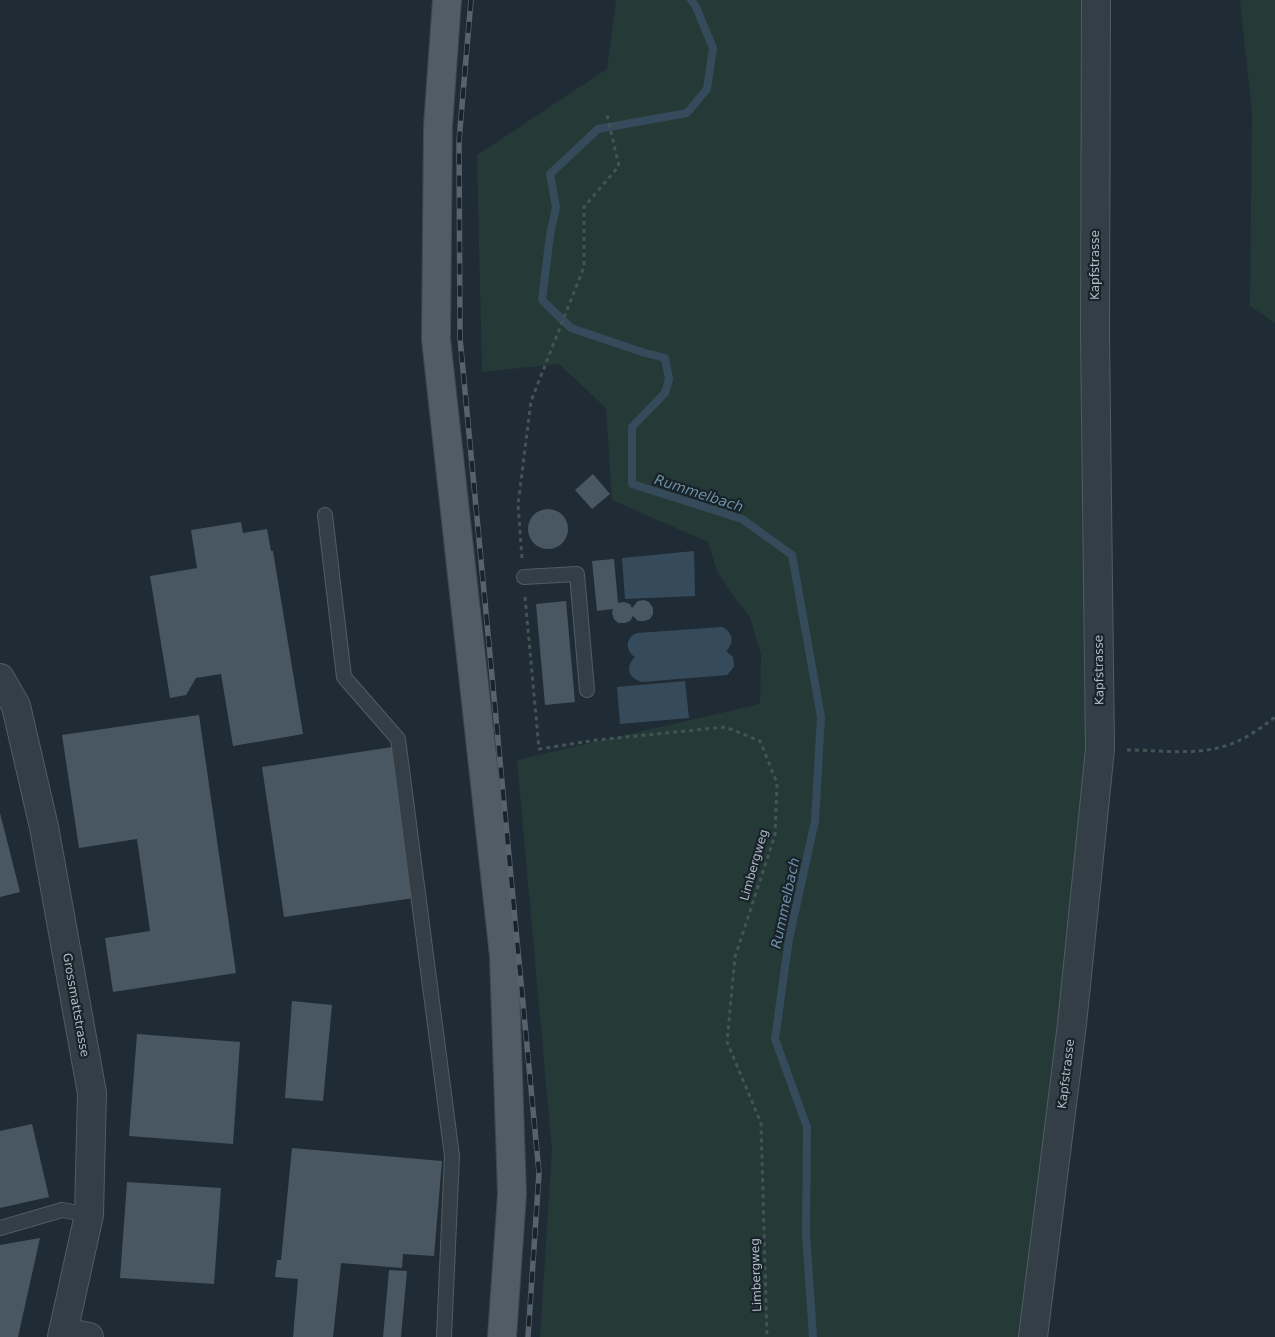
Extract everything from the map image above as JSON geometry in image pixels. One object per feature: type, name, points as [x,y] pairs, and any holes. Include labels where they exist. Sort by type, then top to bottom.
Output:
[{"type":"main road","points":[[447,0],[438,126],[436,339],[504,956],[512,1194],[502,1337]]},
{"type":"street","name":"Kapfstrasse","points":[[1033,1337],[1071,1034],[1100,749],[1095,335],[1096,0]]},
{"type":"street","name":"Grossmattstrasse","points":[[0,678],[16,706],[44,827],[92,1093],[89,1215],[72,1335]]},
{"type":"lane","points":[[325,515],[344,677],[398,739],[452,1156],[444,1337]]},
{"type":"lane","points":[[524,577],[577,574],[588,690]]},
{"type":"lane","points":[[0,1228],[62,1210],[89,1215]]},
{"type":"path","name":"Limbergweg","points":[[607,115],[619,166],[584,207],[584,268],[531,401],[518,505],[538,749],[597,740],[725,727],[760,741],[777,782],[775,835],[735,957],[726,1042],[761,1123],[767,1337]]},
{"type":"path","points":[[1100,749],[1199,751],[1228,745],[1255,732],[1275,717]]},
{"type":"green space","points":[[616,0],[1096,0],[1100,749],[1033,1337],[540,1337],[552,1150],[517,760],[760,704],[761,655],[750,617],[717,571],[708,542],[612,500],[606,408],[559,364],[482,372],[477,155],[607,69]]},
{"type":"green space","points":[[1240,0],[1275,0],[1275,323],[1250,306],[1252,111]]},
{"type":"water","points":[[694,551],[695,596],[625,599],[622,558]]},
{"type":"water","points":[[722,627],[729,632],[732,641],[726,651],[733,657],[734,667],[727,675],[642,682],[631,675],[629,668],[635,657],[629,651],[628,641],[633,635],[637,633]]},
{"type":"water","points":[[685,681],[689,718],[620,724],[617,687]]},
{"type":"building","points":[[593,474],[610,494],[592,509],[575,490]]},
{"type":"building","points":[[552,509],[559,512],[565,518],[568,529],[567,537],[559,546],[552,549],[544,549],[537,546],[529,537],[528,525],[531,518],[540,510]]},
{"type":"building","points":[[241,522],[243,533],[267,529],[271,551],[273,551],[303,734],[233,746],[221,674],[196,678],[186,695],[170,698],[150,576],[197,568],[191,530]]},
{"type":"building","points":[[614,559],[618,603],[630,604],[632,608],[638,601],[644,600],[649,602],[653,608],[653,614],[650,619],[638,621],[633,616],[630,621],[618,623],[614,619],[613,609],[597,611],[592,561]]},
{"type":"building","points":[[566,601],[575,702],[545,705],[536,604]]},
{"type":"building","points":[[199,715],[236,973],[113,992],[105,938],[150,931],[137,839],[79,848],[62,735]]},
{"type":"building","points":[[392,747],[414,898],[284,917],[262,767]]},
{"type":"building","points":[[0,813],[20,892],[0,897]]},
{"type":"building","points":[[292,1001],[332,1005],[323,1101],[285,1098]]},
{"type":"building","points":[[137,1034],[240,1042],[233,1144],[129,1136]]},
{"type":"building","points":[[32,1124],[49,1197],[0,1208],[0,1131]]},
{"type":"building","points":[[292,1148],[442,1161],[434,1256],[403,1254],[402,1268],[341,1263],[333,1337],[293,1337],[298,1279],[275,1277],[277,1260],[281,1260]]},
{"type":"building","points":[[127,1182],[221,1188],[214,1284],[120,1278]]},
{"type":"building","points":[[40,1238],[18,1337],[0,1337],[0,1245]]},
{"type":"building","points":[[389,1270],[407,1271],[401,1337],[383,1337]]},
{"type":"waterway","name":"Rummelbach","points":[[691,0],[696,7],[713,48],[707,89],[687,113],[598,129],[550,174],[556,207],[550,235],[542,300],[571,328],[665,358],[669,379],[665,393],[632,427],[632,484],[742,519],[792,555],[821,717],[815,821],[789,939],[775,1039],[807,1127],[806,1233],[813,1337]]},
{"type":"railway","points":[[471,0],[459,141],[460,338],[539,1173],[528,1337]]}]
